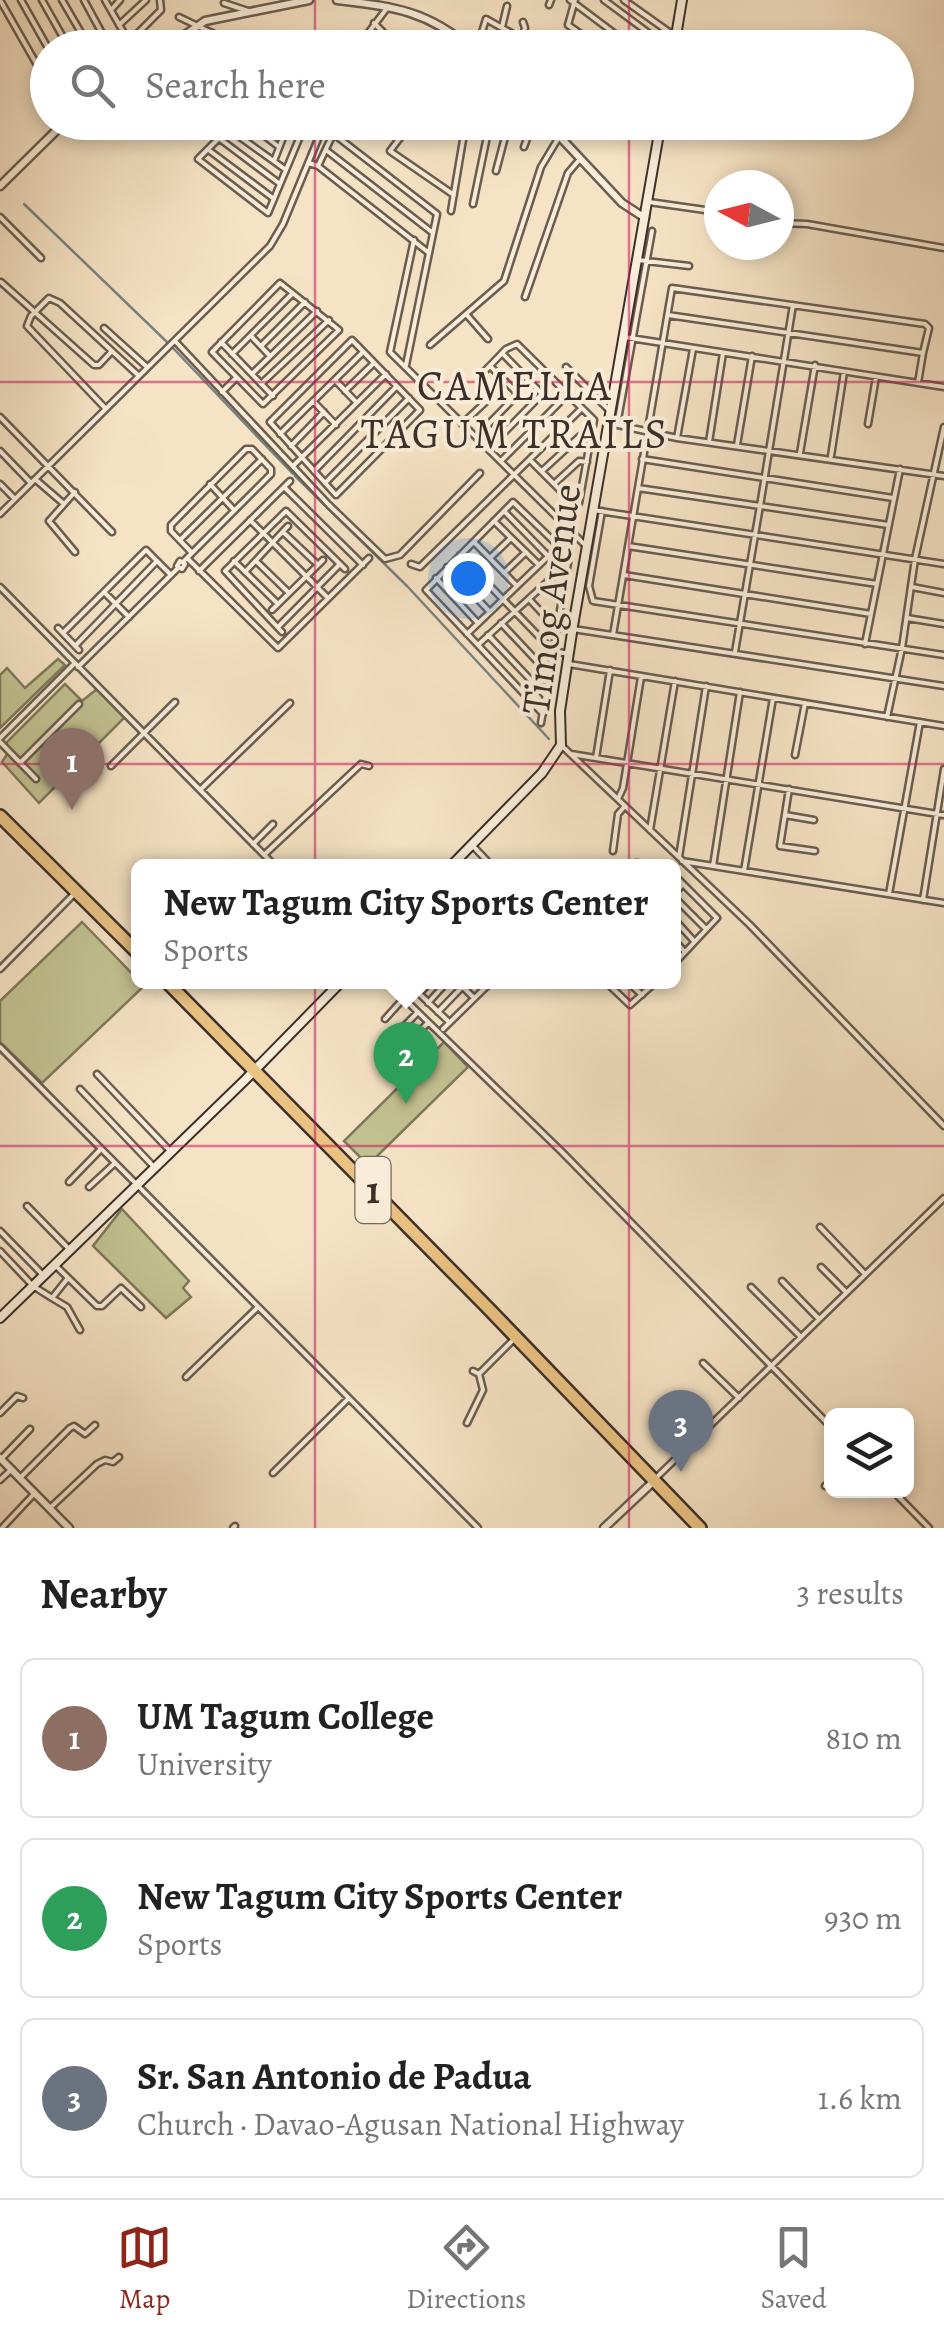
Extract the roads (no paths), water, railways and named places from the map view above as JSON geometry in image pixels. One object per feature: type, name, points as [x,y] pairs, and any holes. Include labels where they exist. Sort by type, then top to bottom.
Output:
[{"type":"highway","points":[[0,816],[131,949]]},
{"type":"highway","points":[[39,855],[87,903]]},
{"type":"highway","name":"1","points":[[170,989],[700,1528]]},
{"type":"main road","points":[[675,30],[680,1]]},
{"type":"main road","name":"Timog Avenue","points":[[458,859],[542,772],[560,745],[560,710],[572,628],[598,510],[613,424],[610,412],[642,260],[644,218],[658,140]]},
{"type":"main road","points":[[0,1318],[334,989]]},
{"type":"street","points":[[0,0],[30,52]]},
{"type":"street","points":[[21,0],[38,30]]},
{"type":"street","points":[[42,0],[59,30]]},
{"type":"street","points":[[62,0],[80,30]]},
{"type":"street","points":[[84,0],[100,30]]},
{"type":"street","points":[[105,0],[122,30]]},
{"type":"street","points":[[111,10],[120,0]]},
{"type":"street","points":[[119,25],[146,0]]},
{"type":"street","points":[[141,30],[161,10],[160,0]]},
{"type":"street","points":[[191,30],[261,4],[310,0]]},
{"type":"street","points":[[337,0],[383,4],[425,16],[448,30]]},
{"type":"street","points":[[604,0],[651,30]]},
{"type":"street","points":[[624,0],[657,30]]},
{"type":"street","points":[[576,30],[568,24],[573,1],[611,30]]},
{"type":"street","points":[[224,3],[248,11]]},
{"type":"street","points":[[370,30],[383,4]]},
{"type":"street","points":[[502,27],[506,6]]},
{"type":"street","points":[[179,17],[205,30]]},
{"type":"street","points":[[482,30],[485,20],[507,30]]},
{"type":"street","points":[[523,22],[524,30]]},
{"type":"street","points":[[374,24],[380,30]]},
{"type":"street","points":[[2,181],[46,140]]},
{"type":"street","points":[[218,140],[198,159],[268,213],[299,140]]},
{"type":"street","points":[[220,140],[280,184]]},
{"type":"street","points":[[246,140],[286,170]]},
{"type":"street","points":[[271,140],[280,147]]},
{"type":"street","points":[[274,160],[283,140]]},
{"type":"street","points":[[0,514],[274,242],[318,140]]},
{"type":"street","points":[[318,166],[330,140]]},
{"type":"street","points":[[342,140],[437,214],[406,367]]},
{"type":"street","points":[[398,140],[390,151],[454,195]]},
{"type":"street","points":[[451,212],[463,140]]},
{"type":"street","points":[[472,204],[486,140]]},
{"type":"street","points":[[496,171],[504,140]]},
{"type":"street","points":[[524,148],[527,140]]},
{"type":"street","points":[[430,345],[506,277],[541,166],[557,140]]},
{"type":"street","points":[[562,140],[628,209],[644,218]]},
{"type":"street","points":[[208,149],[274,199]]},
{"type":"street","points":[[326,150],[433,233]]},
{"type":"street","points":[[524,297],[566,179],[580,159]]},
{"type":"street","points":[[308,163],[318,166],[429,253]]},
{"type":"street","points":[[647,202],[704,210]]},
{"type":"street","points":[[0,217],[41,258]]},
{"type":"street","points":[[794,224],[944,248]]},
{"type":"street","points":[[652,231],[642,260],[689,266]]},
{"type":"street","points":[[414,240],[390,352],[587,547]]},
{"type":"street","points":[[1,282],[96,366],[112,352]]},
{"type":"street","points":[[278,284],[305,302],[338,326],[338,333],[261,404],[212,355],[278,284]]},
{"type":"street","points":[[614,634],[661,344],[675,286],[925,324],[929,328],[918,383]]},
{"type":"street","points":[[232,354],[294,292]]},
{"type":"street","points":[[105,408],[27,326],[31,316],[49,298],[138,376]]},
{"type":"street","points":[[260,346],[305,302]]},
{"type":"street","points":[[735,652],[793,304]]},
{"type":"street","points":[[252,374],[317,311]]},
{"type":"street","points":[[466,314],[488,339]]},
{"type":"street","points":[[668,315],[923,353]]},
{"type":"street","points":[[262,384],[329,320]]},
{"type":"street","points":[[104,328],[148,368]]},
{"type":"street","points":[[251,336],[270,356]]},
{"type":"street","points":[[944,388],[628,338],[613,424],[677,438],[944,476]]},
{"type":"street","points":[[352,340],[375,362],[420,410],[336,495],[270,422],[352,340]]},
{"type":"street","points":[[175,341],[294,468],[388,560],[400,555],[480,473]]},
{"type":"street","points":[[221,342],[273,396]]},
{"type":"street","points":[[462,424],[493,394],[480,378],[515,343],[594,420],[577,504],[530,460]]},
{"type":"street","points":[[677,438],[693,348]]},
{"type":"street","points":[[280,434],[364,351]]},
{"type":"street","points":[[709,442],[723,352]]},
{"type":"street","points":[[488,449],[542,394],[502,354]]},
{"type":"street","points":[[737,445],[752,356]]},
{"type":"street","points":[[345,391],[375,362]]},
{"type":"street","points":[[476,437],[518,394],[490,365]]},
{"type":"street","points":[[800,453],[815,365]]},
{"type":"street","points":[[566,367],[610,412]]},
{"type":"street","points":[[831,458],[844,372]]},
{"type":"street","points":[[294,468],[386,374]]},
{"type":"street","points":[[868,424],[876,377]]},
{"type":"street","points":[[222,392],[235,379]]},
{"type":"street","points":[[334,380],[357,403]]},
{"type":"street","points":[[314,471],[398,386]]},
{"type":"street","points":[[500,462],[568,394]]},
{"type":"street","points":[[326,484],[409,398]]},
{"type":"street","points":[[314,401],[336,424]]},
{"type":"street","points":[[412,564],[420,567],[582,408]]},
{"type":"street","points":[[291,446],[324,412]]},
{"type":"street","points":[[0,417],[112,532]]},
{"type":"street","points":[[887,716],[915,559],[944,428]]},
{"type":"street","points":[[542,471],[580,436],[590,441]]},
{"type":"street","points":[[36,779],[0,740],[178,568],[178,562],[185,560],[192,553],[234,510],[271,474],[262,459],[247,448],[170,525],[192,553]]},
{"type":"street","points":[[0,451],[64,504]]},
{"type":"street","points":[[180,540],[262,459]]},
{"type":"street","points":[[642,460],[893,498]]},
{"type":"street","points":[[554,483],[578,462],[587,462]]},
{"type":"street","points":[[865,644],[900,469]]},
{"type":"street","points":[[199,571],[290,481]]},
{"type":"street","points":[[0,484],[15,499]]},
{"type":"street","points":[[210,484],[234,510]]},
{"type":"street","points":[[284,487],[363,564]]},
{"type":"street","points":[[638,488],[888,525]]},
{"type":"street","points":[[75,492],[49,522],[75,552]]},
{"type":"street","points":[[541,723],[543,714],[550,674],[568,563],[568,553],[516,503],[426,590],[543,714]]},
{"type":"street","points":[[944,564],[598,510],[590,595],[594,601],[944,655]]},
{"type":"street","points":[[286,511],[343,567],[318,587],[280,630],[225,572],[234,561],[286,511]]},
{"type":"street","points":[[504,512],[548,556]]},
{"type":"street","points":[[250,520],[329,598]]},
{"type":"street","points":[[494,521],[539,565]]},
{"type":"street","points":[[244,572],[286,529],[320,562],[272,610]]},
{"type":"street","points":[[490,558],[511,538]]},
{"type":"street","points":[[474,541],[517,586]]},
{"type":"street","points":[[467,634],[560,545]]},
{"type":"street","points":[[628,546],[877,584]]},
{"type":"street","points":[[63,633],[146,550],[171,575]]},
{"type":"street","points":[[504,573],[526,552]]},
{"type":"street","points":[[460,555],[553,652],[568,659],[641,676],[944,726]]},
{"type":"street","points":[[185,560],[278,648],[370,558]]},
{"type":"street","points":[[256,560],[289,593]]},
{"type":"street","points":[[58,628],[77,648],[157,561]]},
{"type":"street","points":[[234,561],[278,604]]},
{"type":"street","points":[[478,645],[568,563]]},
{"type":"street","points":[[447,567],[490,612]]},
{"type":"street","points":[[624,575],[871,614]]},
{"type":"street","points":[[436,578],[478,623]]},
{"type":"street","points":[[912,587],[944,592]]},
{"type":"street","points":[[0,588],[268,859]]},
{"type":"street","points":[[104,592],[128,617]]},
{"type":"street","points":[[528,598],[557,629]]},
{"type":"street","points":[[907,618],[944,624]]},
{"type":"street","points":[[502,623],[550,674]]},
{"type":"street","points":[[572,628],[944,686]]},
{"type":"street","points":[[488,636],[546,696]]},
{"type":"street","points":[[596,758],[610,670]]},
{"type":"street","points":[[618,799],[641,676]]},
{"type":"street","points":[[650,830],[675,681]]},
{"type":"street","points":[[680,859],[706,686]]},
{"type":"street","points":[[713,866],[740,692]]},
{"type":"street","points":[[744,871],[773,698]]},
{"type":"street","points":[[111,766],[175,702]]},
{"type":"street","points":[[796,755],[805,703]]},
{"type":"street","points":[[20,762],[79,704]]},
{"type":"street","points":[[200,790],[290,704]]},
{"type":"street","points":[[889,894],[920,722]]},
{"type":"street","points":[[560,745],[618,799],[622,809],[680,859]]},
{"type":"street","points":[[571,754],[944,814]]},
{"type":"street","points":[[264,855],[361,764],[368,766]]},
{"type":"street","points":[[923,900],[944,769]]},
{"type":"street","points":[[789,789],[780,846],[815,851]]},
{"type":"street","points":[[613,852],[622,809]]},
{"type":"street","points":[[785,815],[814,820]]},
{"type":"street","points":[[253,844],[273,824]]},
{"type":"street","points":[[472,846],[485,859]]},
{"type":"street","points":[[681,859],[944,904]]},
{"type":"street","points":[[681,860],[786,960],[944,1126]]},
{"type":"street","points":[[681,886],[683,884],[716,917],[681,957]]},
{"type":"street","points":[[0,969],[74,894]]},
{"type":"street","points":[[681,902],[707,930]]},
{"type":"street","points":[[681,926],[696,942]]},
{"type":"street","points":[[681,947],[686,952]]},
{"type":"street","points":[[394,989],[562,1152],[824,1420]]},
{"type":"street","points":[[415,989],[449,1022]]},
{"type":"street","points":[[419,994],[424,989]]},
{"type":"street","points":[[428,1003],[441,989]]},
{"type":"street","points":[[438,1012],[456,989]]},
{"type":"street","points":[[465,989],[474,998]]},
{"type":"street","points":[[443,1029],[484,989]]},
{"type":"street","points":[[613,989],[630,1005],[647,989]]},
{"type":"street","points":[[636,989],[642,995]]},
{"type":"street","points":[[385,1020],[404,998]]},
{"type":"street","points":[[382,1048],[418,1012]]},
{"type":"street","points":[[399,1050],[429,1022]]},
{"type":"street","points":[[0,1048],[478,1528]]},
{"type":"street","points":[[97,1074],[171,1152]]},
{"type":"street","points":[[80,1089],[156,1168]]},
{"type":"street","points":[[69,1182],[101,1149]]},
{"type":"street","points":[[89,1186],[115,1163]]},
{"type":"street","points":[[604,1528],[944,1198]]},
{"type":"street","points":[[27,1206],[70,1250]]},
{"type":"street","points":[[820,1227],[865,1274]]},
{"type":"street","points":[[0,1231],[44,1276]]},
{"type":"street","points":[[0,1252],[33,1286],[67,1307],[80,1330]]},
{"type":"street","points":[[55,1265],[97,1306],[121,1288],[141,1307]]},
{"type":"street","points":[[821,1267],[846,1292]]},
{"type":"street","points":[[52,1298],[68,1278]]},
{"type":"street","points":[[782,1280],[819,1319]]},
{"type":"street","points":[[751,1287],[801,1337]]},
{"type":"street","points":[[186,1377],[258,1307]]},
{"type":"street","points":[[480,1374],[515,1338]]},
{"type":"street","points":[[703,1363],[738,1398]]},
{"type":"street","points":[[467,1423],[483,1390],[480,1374],[473,1370]]},
{"type":"street","points":[[0,1413],[17,1396],[24,1398]]},
{"type":"street","points":[[273,1472],[348,1399]]},
{"type":"street","points":[[664,1404],[700,1435]]},
{"type":"street","points":[[20,1478],[70,1428],[76,1427],[85,1434],[95,1425]]},
{"type":"street","points":[[30,1429],[1,1458],[69,1528]]},
{"type":"street","points":[[50,1508],[97,1464],[119,1457]]},
{"type":"street","points":[[0,1480],[12,1469]]},
{"type":"street","points":[[2,1528],[35,1493]]},
{"type":"street","points":[[900,1498],[929,1528]]},
{"type":"waterway","points":[[24,204],[168,343]]},
{"type":"waterway","points":[[172,347],[293,474]]},
{"type":"waterway","points":[[295,476],[407,586],[549,739]]},
{"type":"place","name":"UM Tagum College","points":[[72,810]]},
{"type":"place","name":"New Tagum City Sports Center","points":[[406,1104]]},
{"type":"place","name":"Sr. San Antonio de Padua","points":[[681,1472]]},
{"type":"district","name":"CAMELLA TAGUM TRAILS","points":[[515,409]]}]
